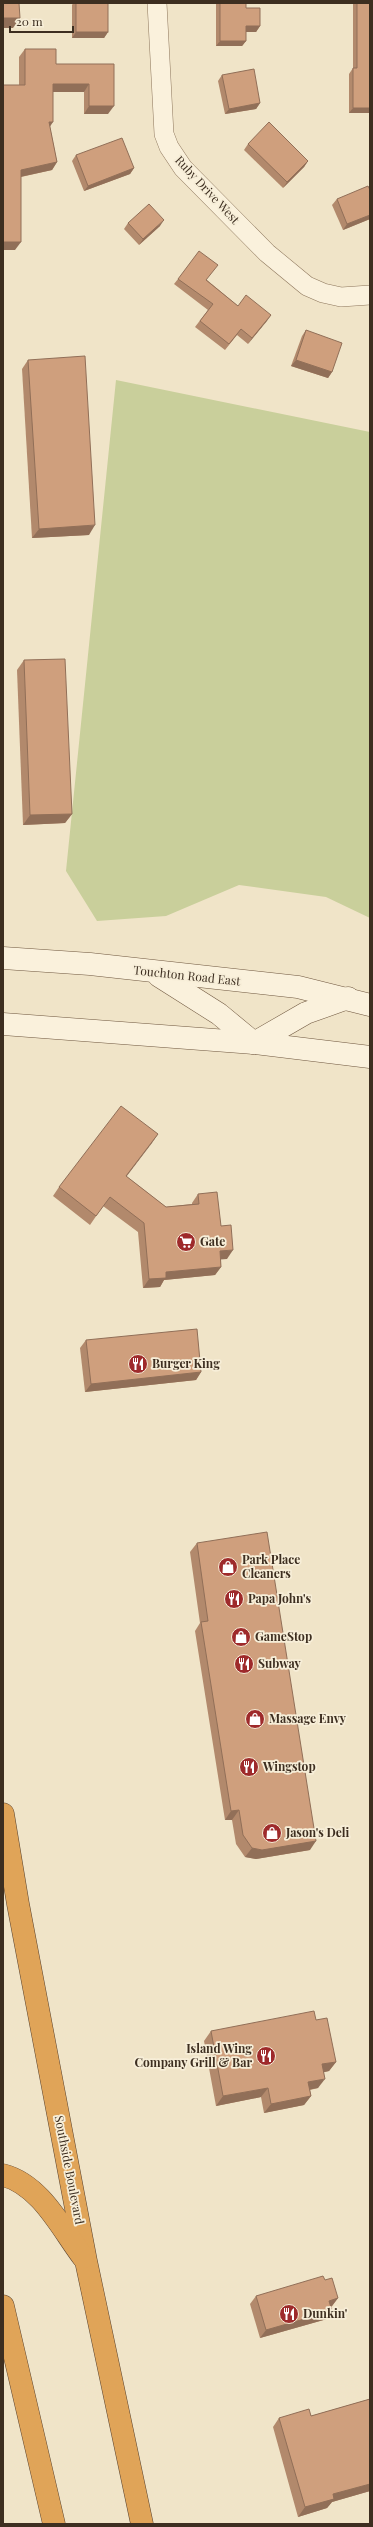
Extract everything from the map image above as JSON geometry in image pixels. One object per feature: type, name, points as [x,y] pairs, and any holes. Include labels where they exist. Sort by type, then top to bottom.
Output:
[{"type":"highway","name":"Southside Boulevard","points":[[3,1814],[19,1912],[86,2261],[142,2524]]},
{"type":"highway","points":[[3,2175],[25,2185],[44,2203],[86,2261]]},
{"type":"highway","points":[[3,2306],[54,2524]]},
{"type":"street","name":"Ruby Drive West","points":[[157,3],[164,134],[183,168],[267,253],[307,286],[323,293],[341,297],[370,295]]},
{"type":"street","name":"Touchton Road East","points":[[3,958],[90,964],[298,988],[348,998],[370,1005]]},
{"type":"street","points":[[151,972],[220,1014],[254,1044]]},
{"type":"street","points":[[254,1044],[306,1013],[348,998]]},
{"type":"street","points":[[3,1024],[254,1044],[370,1057]]},
{"type":"green space","points":[[116,380],[370,432],[370,918],[326,897],[239,885],[166,916],[97,921],[66,871]]},
{"type":"building","points":[[3,3],[19,3],[20,18],[3,18]]},
{"type":"building","points":[[76,3],[108,3],[108,32],[76,32]]},
{"type":"building","points":[[220,3],[246,3],[246,8],[260,8],[260,26],[246,26],[246,41],[220,41]]},
{"type":"building","points":[[357,3],[370,3],[370,108],[353,108],[353,68],[357,68]]},
{"type":"building","points":[[25,49],[56,49],[56,64],[114,64],[114,106],[89,106],[89,84],[53,84],[53,122],[49,122],[57,162],[21,170],[21,242],[3,242],[3,85],[25,85]]},
{"type":"building","points":[[254,69],[260,103],[229,109],[222,75]]},
{"type":"building","points":[[269,122],[308,161],[287,182],[248,144]]},
{"type":"building","points":[[122,138],[134,168],[88,186],[76,155]]},
{"type":"building","points":[[368,186],[370,190],[370,215],[347,224],[337,199]]},
{"type":"building","points":[[149,204],[164,220],[143,239],[128,223]]},
{"type":"building","points":[[199,251],[218,265],[206,280],[238,306],[246,295],[271,315],[252,338],[241,329],[229,344],[200,321],[213,304],[178,279]]},
{"type":"building","points":[[306,330],[342,343],[332,372],[296,360]]},
{"type":"building","points":[[85,356],[95,525],[39,529],[28,360]]},
{"type":"building","points":[[65,659],[72,814],[30,815],[24,660]]},
{"type":"building","points":[[121,1106],[158,1134],[126,1176],[166,1207],[199,1204],[198,1194],[217,1192],[221,1226],[231,1225],[233,1250],[220,1251],[221,1267],[166,1272],[166,1278],[149,1279],[144,1223],[110,1197],[96,1216],[59,1187]]},
{"type":"building","name":"Burger King","points":[[197,1329],[201,1372],[91,1384],[86,1340]]},
{"type":"building","points":[[267,1532],[316,1841],[262,1850],[252,1848],[243,1835],[239,1810],[231,1811],[201,1622],[208,1621],[197,1543]]},
{"type":"building","name":"Island Wing Company Grill & Bar","points":[[314,2011],[316,2020],[327,2018],[336,2062],[322,2064],[325,2079],[308,2082],[311,2096],[271,2104],[268,2088],[223,2096],[211,2031]]},
{"type":"building","name":"Dunkin'","points":[[323,2276],[325,2280],[332,2278],[338,2298],[329,2301],[332,2311],[266,2330],[256,2296]]},
{"type":"building","points":[[370,2399],[370,2484],[333,2494],[334,2499],[305,2507],[279,2418],[309,2409],[311,2416]]},
{"type":"place","name":"Gate","points":[[186,1242]]},
{"type":"place","name":"Burger King","points":[[138,1364]]},
{"type":"place","name":"Park Place Cleaners","points":[[228,1567]]},
{"type":"place","name":"Papa John's","points":[[234,1599]]},
{"type":"place","name":"GameStop","points":[[241,1637]]},
{"type":"place","name":"Subway","points":[[244,1664]]},
{"type":"place","name":"Massage Envy","points":[[255,1719]]},
{"type":"place","name":"Wingstop","points":[[249,1767]]},
{"type":"place","name":"Jason's Deli","points":[[272,1833]]},
{"type":"place","name":"Island Wing Company Grill & Bar","points":[[266,2056]]},
{"type":"place","name":"Dunkin'","points":[[289,2314]]}]
